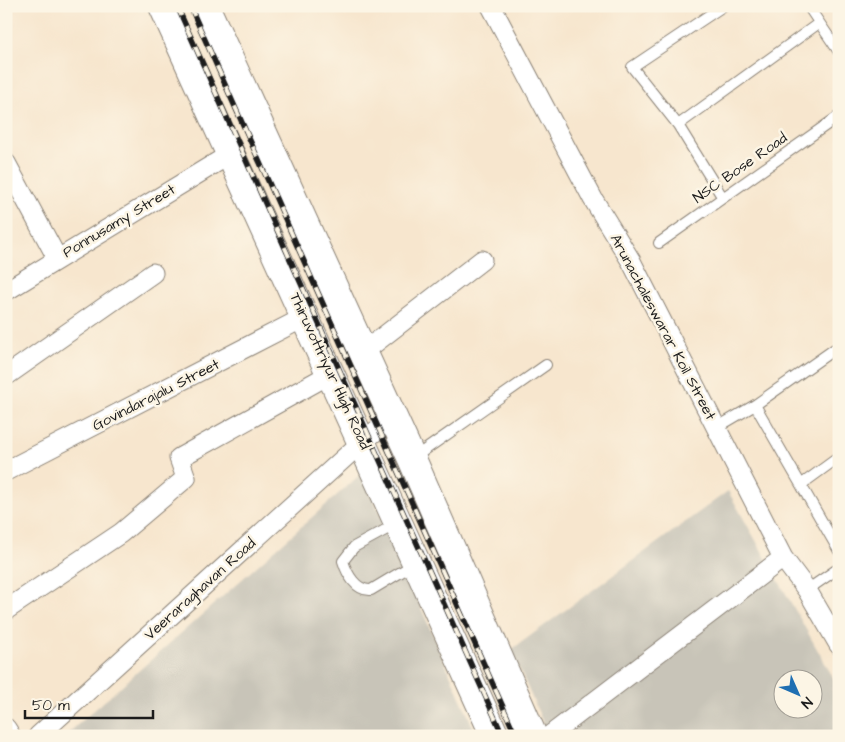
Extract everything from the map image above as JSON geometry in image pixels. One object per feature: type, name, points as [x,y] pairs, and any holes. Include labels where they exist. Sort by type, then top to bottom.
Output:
[{"type":"main road","name":"Thiruvottriyur High Road","points":[[163,6],[232,154],[495,736]]},
{"type":"main road","points":[[205,6],[412,459],[533,736]]},
{"type":"street","name":"Arunachaleswarar Koil Street","points":[[491,6],[594,198],[631,261],[783,558],[807,590],[839,645]]},
{"type":"street","name":"Ponnusamy Street","points":[[6,291],[56,258],[232,154]]},
{"type":"street","points":[[6,163],[56,258]]},
{"type":"street","points":[[362,353],[482,260]]},
{"type":"street","points":[[6,376],[153,273]]},
{"type":"street","name":"Govindarajalu Street","points":[[6,471],[305,317]]},
{"type":"street","points":[[6,610],[121,533],[186,478],[179,458],[330,374]]},
{"type":"street","name":"Veeraraghavan Road","points":[[38,736],[362,442],[392,418]]},
{"type":"street","points":[[549,736],[783,558]]},
{"type":"street","points":[[6,728],[11,736]]},
{"type":"lane","points":[[723,6],[632,67],[678,125],[723,198]]},
{"type":"lane","points":[[808,6],[839,52]]},
{"type":"lane","points":[[678,125],[819,23]]},
{"type":"lane","name":"NSC Bose Road","points":[[659,243],[839,116]]},
{"type":"lane","points":[[716,428],[755,405],[839,346]]},
{"type":"lane","points":[[412,459],[546,364]]},
{"type":"lane","points":[[755,405],[839,551]]},
{"type":"lane","points":[[802,484],[839,457]]},
{"type":"lane","points":[[399,522],[354,547],[343,560],[345,569],[357,586],[364,591],[371,590],[417,563]]},
{"type":"lane","points":[[807,590],[839,568]]},
{"type":"shaded area","points":[[362,473],[477,736],[65,736]]},
{"type":"shaded area","points":[[728,491],[839,688],[839,736],[549,736],[511,650]]},
{"type":"railway","points":[[177,6],[503,736]]},
{"type":"railway","points":[[190,6],[516,736]]}]
